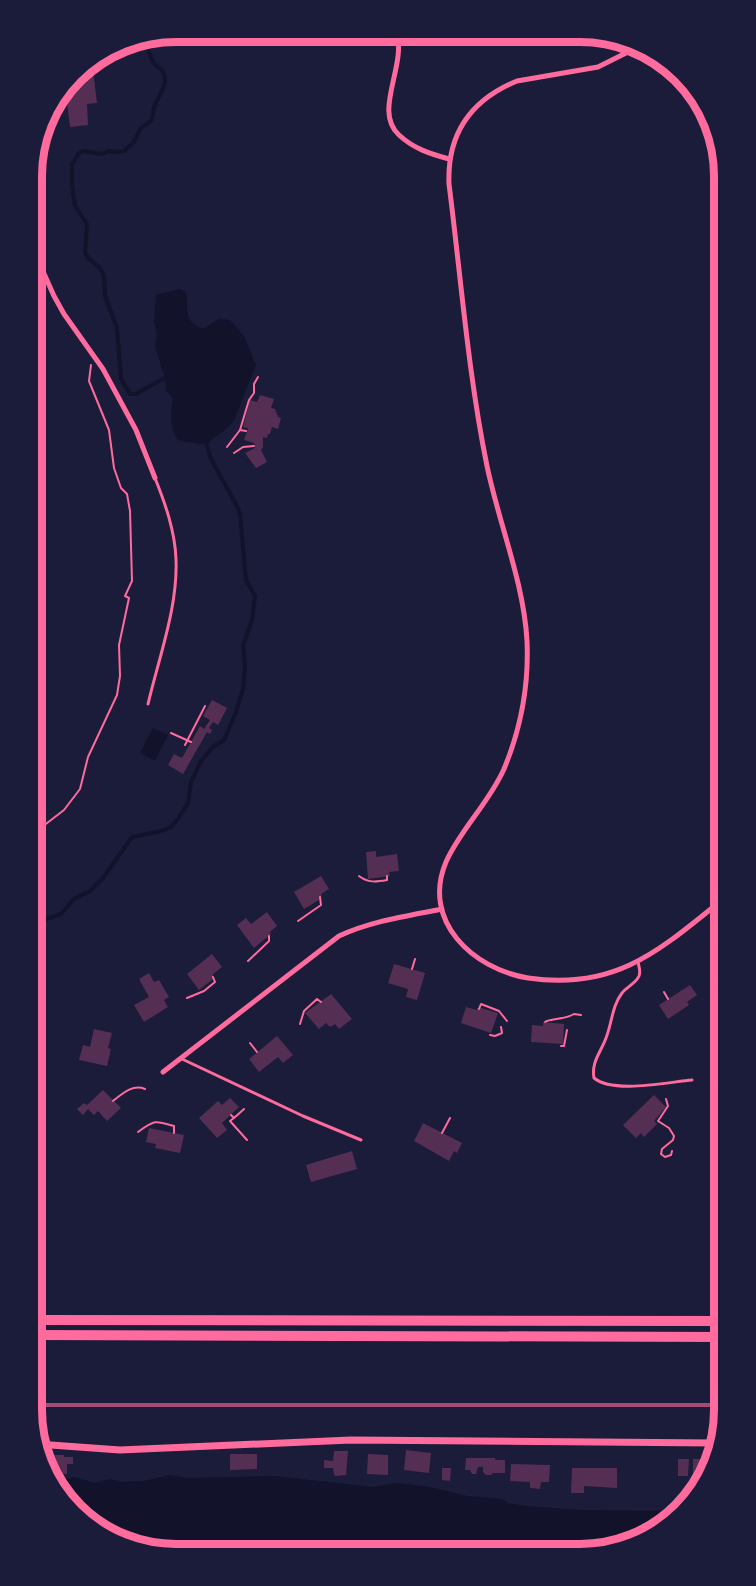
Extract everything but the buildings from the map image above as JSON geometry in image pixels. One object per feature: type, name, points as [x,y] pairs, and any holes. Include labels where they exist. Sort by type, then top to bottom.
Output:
[{"type":"highway","points":[[42,1320],[714,1321]]},
{"type":"highway","points":[[42,1335],[714,1337]]},
{"type":"street","points":[[398,42],[399,52],[388,105],[389,122],[397,134],[412,145],[427,153],[449,159]]},
{"type":"street","points":[[629,52],[598,67],[517,81],[490,94],[479,103],[462,124],[449,159],[449,184],[480,432],[498,516],[520,593],[526,624],[528,664],[521,717],[513,744],[490,796],[452,851],[446,864],[442,877],[442,909],[455,937],[480,961],[500,971],[544,980],[565,981],[611,974],[638,962],[660,949],[714,906]]},
{"type":"street","points":[[42,269],[64,314],[95,357],[136,430],[155,478]]},
{"type":"street","points":[[163,1072],[339,936],[374,923],[442,909]]},
{"type":"street","points":[[47,1445],[120,1450],[370,1439],[709,1443]]},
{"type":"lane","points":[[148,704],[172,603],[176,568],[169,519],[155,478]]},
{"type":"lane","points":[[638,962],[640,970],[638,978],[623,993],[614,1009],[606,1040],[595,1059],[592,1070],[594,1078],[605,1085],[631,1086],[692,1080]]},
{"type":"lane","points":[[180,1058],[303,1116],[361,1140]]},
{"type":"path","points":[[42,827],[64,810],[80,789],[88,757],[117,695],[119,645],[129,598],[125,596],[132,582],[128,494],[121,488],[114,468],[109,430],[89,381],[89,368],[95,357]]},
{"type":"path","points":[[227,447],[240,430],[249,400],[254,393],[254,384],[258,378]]},
{"type":"path","points":[[240,430],[246,431]]},
{"type":"path","points":[[234,453],[243,447],[254,446]]},
{"type":"path","points":[[185,745],[205,706]]},
{"type":"path","points":[[171,733],[189,741]]},
{"type":"path","points":[[359,876],[366,881],[374,882],[387,880],[387,876]]},
{"type":"path","points":[[298,921],[320,906],[322,903],[320,897]]},
{"type":"path","points":[[248,961],[269,941],[269,936]]},
{"type":"path","points":[[412,969],[415,959]]},
{"type":"path","points":[[187,998],[210,987],[214,982],[213,977]]},
{"type":"path","points":[[664,992],[668,999]]},
{"type":"path","points":[[300,1024],[304,1011],[317,999],[321,1002]]},
{"type":"path","points":[[479,1009],[481,1005],[498,1011],[507,1021]]},
{"type":"path","points":[[545,1022],[550,1019],[567,1018],[574,1014],[581,1015]]},
{"type":"path","points":[[490,1035],[495,1036],[502,1033],[501,1027]]},
{"type":"path","points":[[561,1046],[564,1046],[566,1042],[567,1030]]},
{"type":"path","points":[[250,1043],[257,1052]]},
{"type":"path","points":[[113,1101],[133,1088],[146,1089]]},
{"type":"path","points":[[666,1100],[668,1106],[658,1121],[669,1128],[674,1136],[673,1140],[662,1149],[662,1154],[665,1157],[671,1155],[672,1151]]},
{"type":"path","points":[[244,1109],[232,1116],[230,1122],[247,1140]]},
{"type":"path","points":[[442,1132],[450,1118]]},
{"type":"path","points":[[138,1132],[149,1123],[157,1121],[174,1126],[174,1133]]},
{"type":"shaded area","points":[[179,289],[185,291],[191,321],[203,329],[219,319],[230,320],[244,336],[256,365],[234,420],[210,442],[202,444],[180,441],[176,437],[171,421],[173,398],[166,391],[165,379],[155,345],[157,336],[154,321],[156,295]]},
{"type":"shaded area","points":[[153,728],[168,735],[155,761],[140,753]]},
{"type":"shaded area","points":[[170,1475],[187,1478],[274,1476],[373,1487],[397,1483],[430,1487],[467,1496],[502,1499],[508,1503],[526,1506],[580,1510],[668,1511],[639,1530],[623,1537],[597,1543],[168,1544],[133,1537],[102,1521],[75,1498],[62,1480],[74,1477],[95,1483],[109,1479],[124,1482],[144,1481]]},
{"type":"waterway","points":[[146,46],[153,62],[165,77],[151,121],[140,129],[134,142],[124,151],[109,151],[102,154],[84,151],[79,153],[72,165],[72,185],[75,206],[87,224],[85,252],[88,258],[100,268],[104,276],[105,296],[117,328],[121,379],[130,394],[136,394],[168,376]]},
{"type":"waterway","points":[[42,922],[61,914],[74,899],[90,891],[103,878],[132,837],[171,827],[188,803],[191,782],[201,761],[213,747],[224,740],[236,712],[243,689],[245,666],[243,645],[252,620],[255,596],[246,580],[240,514],[211,459],[205,439]]},
{"type":"railway","points":[[42,1405],[714,1405]]}]
